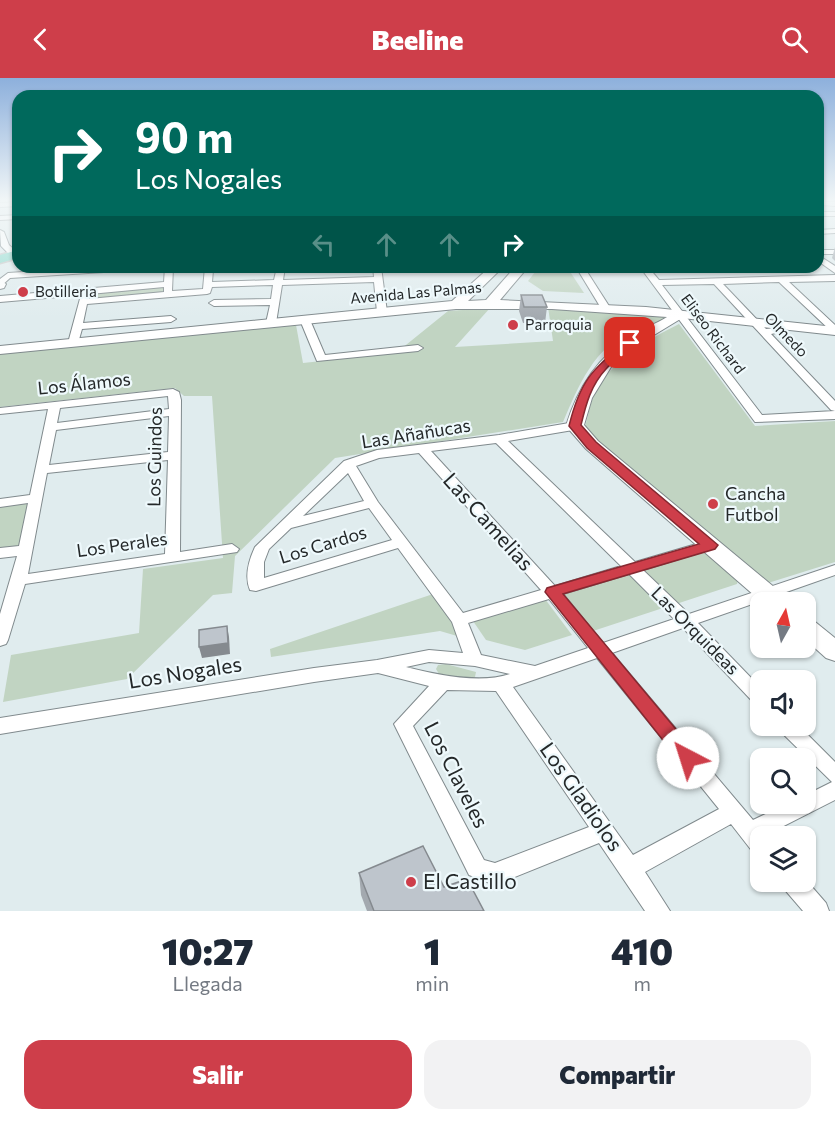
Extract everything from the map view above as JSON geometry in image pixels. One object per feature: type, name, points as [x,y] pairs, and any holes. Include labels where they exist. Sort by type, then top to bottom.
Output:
[{"type":"main road","points":[[0,259],[9,251]]},
{"type":"street","points":[[2,282],[59,273]]},
{"type":"street","points":[[169,289],[170,273]]},
{"type":"street","points":[[207,288],[208,273]]},
{"type":"street","points":[[271,323],[280,273]]},
{"type":"street","points":[[378,273],[382,312]]},
{"type":"street","points":[[456,305],[491,273]]},
{"type":"street","points":[[490,304],[517,273]]},
{"type":"street","points":[[584,273],[604,306]]},
{"type":"street","name":"Eliseo Richard","points":[[648,273],[759,419],[835,415]]},
{"type":"street","points":[[656,283],[835,278]]},
{"type":"street","points":[[0,299],[85,297],[169,289],[379,279]]},
{"type":"street","points":[[781,279],[835,331]]},
{"type":"street","name":"Olmedo","points":[[716,281],[835,408]]},
{"type":"street","points":[[73,343],[85,297]]},
{"type":"street","points":[[214,303],[275,302]]},
{"type":"street","name":"Avenida Las Palmas","points":[[0,350],[456,305],[490,304],[604,306],[783,329]]},
{"type":"street","points":[[680,314],[666,325],[641,336],[620,350],[603,366],[588,384],[580,403],[575,426],[592,445],[765,592]]},
{"type":"street","points":[[78,326],[171,318]]},
{"type":"street","points":[[305,320],[321,359],[418,348]]},
{"type":"street","name":"Avenida Las Palmas","points":[[758,327],[835,331]]},
{"type":"street","name":"Los Álamos","points":[[0,411],[173,393]]},
{"type":"street","name":"Los Guindos","points":[[172,558],[175,412],[173,393]]},
{"type":"street","points":[[0,640],[19,580],[55,405]]},
{"type":"street","points":[[50,427],[175,412]]},
{"type":"street","name":"Las Añañucas","points":[[256,586],[256,562],[262,547],[349,464],[377,454],[423,450],[575,426]]},
{"type":"street","name":"Las Orquideas","points":[[499,439],[633,568],[750,688]]},
{"type":"street","name":"Las Camelias","points":[[423,450],[552,592],[750,832]]},
{"type":"street","points":[[41,470],[174,455]]},
{"type":"street","points":[[349,464],[372,503],[459,620],[475,660]]},
{"type":"street","points":[[0,503],[36,498]]},
{"type":"street","points":[[286,525],[372,503]]},
{"type":"street","name":"Los Cardos","points":[[256,586],[401,542]]},
{"type":"street","points":[[459,620],[710,545]]},
{"type":"street","name":"Los Perales","points":[[19,580],[232,549]]},
{"type":"street","points":[[0,553],[25,550]]},
{"type":"street","name":"Los Nogales","points":[[786,592],[835,570]]},
{"type":"street","name":"Los Nogales","points":[[377,667],[443,683],[501,684],[687,622],[750,604]]},
{"type":"street","points":[[816,636],[835,652]]},
{"type":"street","name":"Los Nogales","points":[[0,726],[429,657],[475,660],[534,672]]},
{"type":"street","name":"Los Claveles","points":[[443,683],[403,724],[477,867],[495,874],[604,831]]},
{"type":"street","name":"Los Gladiolos","points":[[501,684],[659,911]]},
{"type":"street","points":[[797,736],[835,776]]},
{"type":"street","points":[[775,826],[835,790]]},
{"type":"street","points":[[630,868],[733,812]]},
{"type":"street","points":[[802,892],[818,911]]},
{"type":"green space","points":[[534,273],[571,273],[584,293],[543,291],[528,281]]},
{"type":"green space","points":[[166,285],[165,294],[90,300],[91,292]]},
{"type":"green space","points":[[548,307],[666,315],[664,322],[632,331],[607,347],[581,382],[563,422],[335,458],[235,556],[232,593],[213,595],[127,679],[3,702],[11,655],[139,633],[143,569],[223,558],[212,396],[184,396],[175,388],[0,407],[0,354],[296,325],[303,363],[396,353],[448,311],[490,308],[455,347],[553,341]]},
{"type":"green space","points":[[679,324],[755,426],[835,421],[835,562],[768,583],[590,434],[585,427],[594,395],[609,372],[643,344]]},
{"type":"green space","points":[[32,501],[22,547],[0,550],[0,505]]},
{"type":"green space","points":[[705,549],[738,579],[737,584],[673,605],[639,569]]},
{"type":"green space","points":[[630,573],[663,608],[593,631],[562,594]]},
{"type":"green space","points":[[433,594],[464,638],[440,631],[271,657],[270,649]]},
{"type":"green space","points":[[545,599],[572,635],[525,650],[486,640],[473,621]]},
{"type":"green space","points":[[446,664],[476,672],[475,677],[470,680],[439,674],[436,669],[438,665]]},
{"type":"building","points":[[521,295],[542,295],[547,307],[524,307]]},
{"type":"building","points":[[227,626],[228,643],[199,647],[199,630]]},
{"type":"building","points":[[423,846],[444,887],[467,879],[484,911],[374,911],[359,873]]},
{"type":"place","name":"Botilleria","points":[[23,292]]},
{"type":"place","name":"Parroquia","points":[[513,325]]},
{"type":"place","name":"Cancha Futbol","points":[[713,504]]},
{"type":"place","name":"El Castillo","points":[[411,882]]},
{"type":"route","points":[[630,343],[603,366],[588,384],[580,403],[575,426],[592,445],[710,545],[552,592],[688,758]]}]
